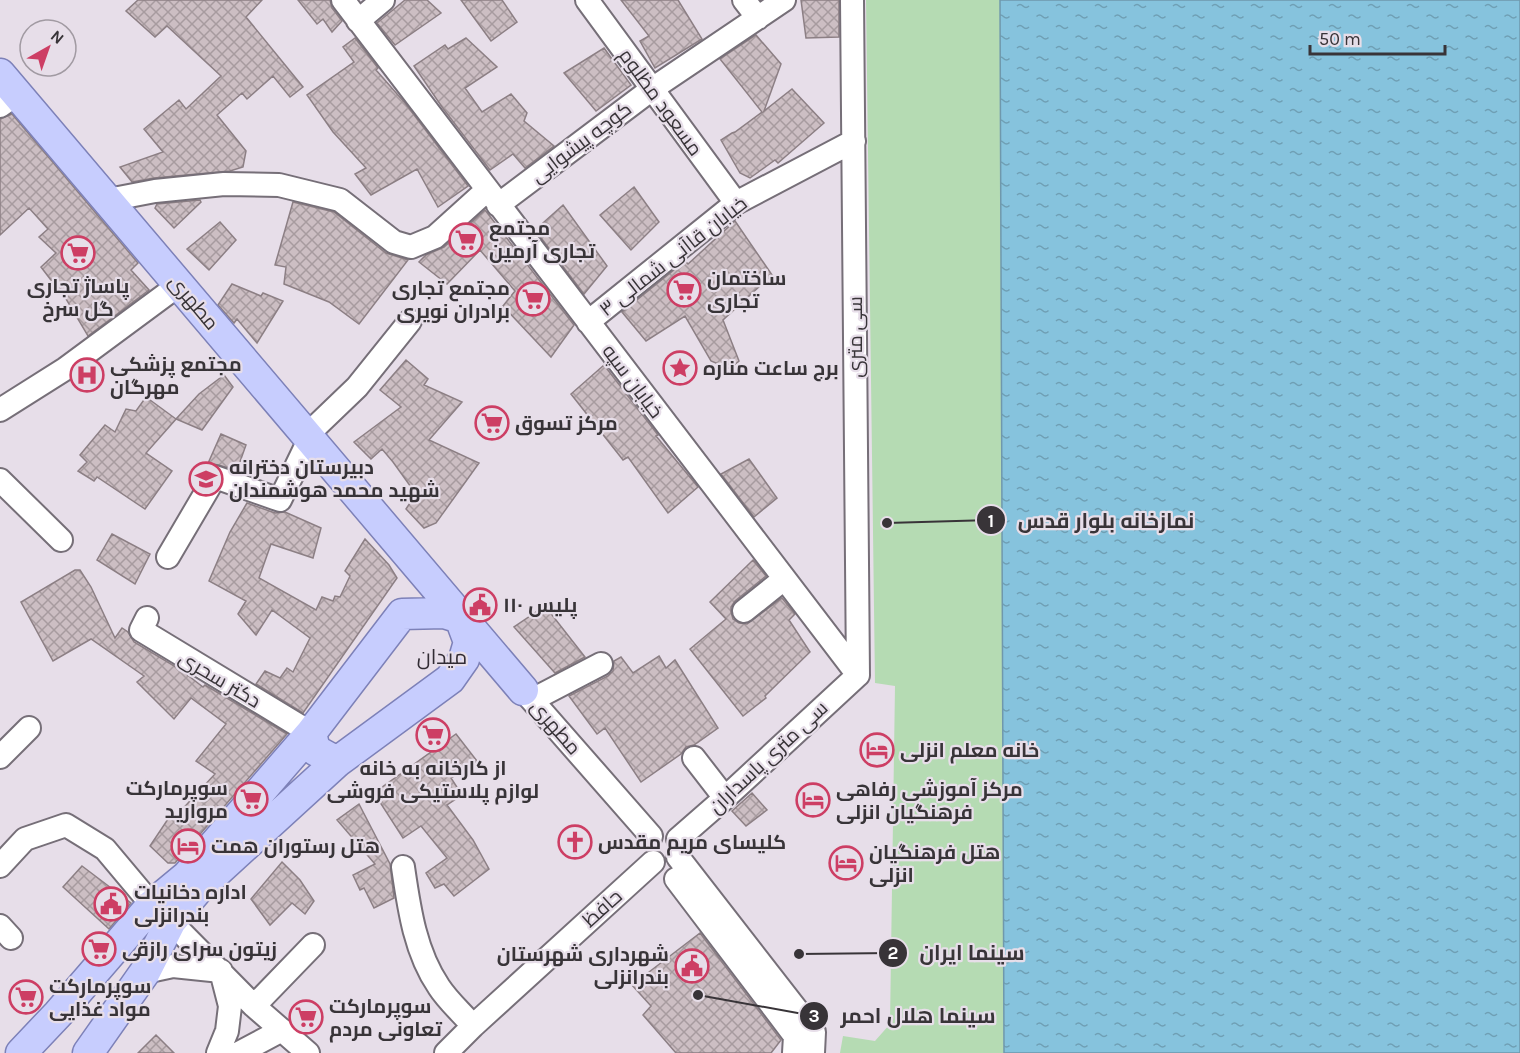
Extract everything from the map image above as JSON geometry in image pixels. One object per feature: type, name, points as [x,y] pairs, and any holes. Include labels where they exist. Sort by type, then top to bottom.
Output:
[{"type":"main road","name":"مطهری","points":[[6,91],[108,200],[527,695]]},
{"type":"main road","points":[[21,1053],[159,910],[311,733],[402,614],[408,590],[411,558]]},
{"type":"main road","points":[[159,910],[198,890],[338,762],[450,678],[464,659],[469,642],[460,618],[444,613],[402,614]]},
{"type":"main road","points":[[450,678],[487,675],[527,695]]},
{"type":"main road","points":[[311,733],[315,750],[338,762]]},
{"type":"main road","points":[[87,1053],[145,972],[159,910]]},
{"type":"street","name":"خیابان سپه","points":[[343,0],[858,675]]},
{"type":"street","points":[[358,21],[383,0]]},
{"type":"street","name":"مسعود مظلوم","points":[[587,0],[736,203]]},
{"type":"street","points":[[744,0],[758,18]]},
{"type":"street","name":"کوچه پیشوایی","points":[[108,200],[155,190],[224,184],[279,185],[340,200],[394,242],[411,246],[435,237],[784,0]]},
{"type":"street","name":"سی متری","points":[[852,0],[858,675]]},
{"type":"street","name":"خیابان قاآنی شمالی ۳","points":[[588,322],[736,203],[854,141]]},
{"type":"street","points":[[0,411],[65,369],[180,284]]},
{"type":"street","points":[[168,557],[215,477],[280,500],[308,436],[357,387],[410,321]]},
{"type":"street","points":[[0,480],[61,540]]},
{"type":"street","points":[[744,611],[784,579]]},
{"type":"street","name":"دکتر سحری","points":[[147,618],[141,630],[311,733]]},
{"type":"street","points":[[527,695],[601,664]]},
{"type":"street","name":"سی متری پاسداران","points":[[669,856],[725,798],[858,675]]},
{"type":"street","name":"مطهری","points":[[527,695],[651,836],[665,831],[673,834],[669,856]]},
{"type":"street","points":[[0,757],[29,728]]},
{"type":"street","points":[[694,758],[725,798]]},
{"type":"street","points":[[0,866],[25,839],[66,825],[105,849],[159,910],[254,1006],[308,1053]]},
{"type":"street","points":[[669,856],[795,1036],[794,1053]]},
{"type":"street","points":[[669,856],[814,1032],[813,1053]]},
{"type":"street","name":"حافظ","points":[[446,1053],[473,1026],[669,856]]},
{"type":"street","points":[[403,867],[408,903],[418,946],[438,987],[473,1026]]},
{"type":"street","points":[[254,1006],[313,945]]},
{"type":"street","points":[[145,972],[173,966],[220,971]]},
{"type":"street","points":[[218,1053],[226,1031],[230,1006],[220,971]]},
{"type":"street","points":[[239,1053],[282,1029]]},
{"type":"green space","points":[[866,0],[1000,0],[1004,1053],[840,1053],[843,1036],[875,1041],[890,1024],[895,686],[875,683]]},
{"type":"water","points":[[1000,0],[1520,0],[1520,1053],[1004,1053]]},
{"type":"building","points":[[138,0],[262,0],[246,17],[303,87],[290,97],[273,76],[247,99],[242,93],[217,115],[246,151],[243,167],[230,171],[132,182],[120,167],[163,152],[144,129],[179,100],[186,109],[221,76],[167,26],[155,37],[126,11]]},
{"type":"building","points":[[298,0],[330,0],[332,8],[342,21],[332,32],[323,19],[317,24]]},
{"type":"building","points":[[405,0],[427,0],[441,13],[395,45],[377,23]]},
{"type":"building","points":[[461,0],[502,0],[517,22],[491,41]]},
{"type":"building","points":[[621,0],[678,0],[702,39],[655,68],[640,41],[649,36]]},
{"type":"building","points":[[801,0],[839,0],[839,37],[806,38]]},
{"type":"building","points":[[756,35],[781,64],[764,111],[792,89],[824,123],[778,163],[775,160],[750,178],[740,173],[721,140],[762,112],[720,59]]},
{"type":"building","points":[[355,38],[378,68],[376,70],[405,103],[468,186],[438,207],[417,169],[371,195],[355,174],[366,168],[333,132],[307,95],[354,62],[343,47]]},
{"type":"building","points":[[466,38],[497,67],[465,88],[482,112],[511,94],[527,113],[524,121],[554,146],[525,168],[513,154],[490,170],[414,66],[445,45],[448,49]]},
{"type":"building","points":[[604,48],[631,85],[596,111],[564,73]]},
{"type":"building","points":[[12,114],[138,263],[131,270],[149,290],[88,336],[59,287],[57,288],[41,267],[56,253],[39,237],[48,229],[29,208],[0,235],[0,119]]},
{"type":"building","points":[[634,187],[659,222],[631,250],[600,215]]},
{"type":"building","points":[[200,200],[201,202],[174,228],[155,208],[157,204]]},
{"type":"building","points":[[293,202],[334,212],[386,253],[408,260],[359,324],[329,302],[284,284],[286,267],[275,265]]},
{"type":"building","points":[[563,205],[607,266],[584,294],[535,230]]},
{"type":"building","name":"مجتمع تجاری برادران نویری","points":[[485,210],[574,325],[551,357],[503,306],[515,291],[480,250],[447,284],[419,262],[426,255],[444,247]]},
{"type":"building","points":[[735,221],[772,275],[723,320],[739,361],[730,369],[711,361],[685,316],[646,341],[622,312],[685,261],[688,264]]},
{"type":"building","points":[[220,222],[236,240],[209,270],[187,249]]},
{"type":"building","points":[[232,284],[261,296],[263,293],[283,301],[257,343],[237,319],[234,323],[218,305]]},
{"type":"building","points":[[406,360],[428,379],[424,385],[462,402],[429,440],[479,463],[436,523],[424,528],[406,509],[416,494],[393,462],[382,449],[371,459],[354,442],[401,407],[380,390]]},
{"type":"building","points":[[604,365],[658,435],[656,436],[698,487],[668,513],[628,457],[623,460],[571,394]]},
{"type":"building","points":[[224,375],[233,387],[202,430],[176,419],[199,394]]},
{"type":"building","points":[[146,397],[176,419],[146,453],[172,471],[145,509],[97,477],[94,481],[78,471],[87,462],[80,455],[105,425],[115,432],[126,409],[136,411]]},
{"type":"building","points":[[221,434],[246,445],[237,470],[214,464],[206,468]]},
{"type":"building","points":[[749,459],[777,498],[754,517],[721,474]]},
{"type":"building","points":[[247,503],[275,513],[285,512],[321,528],[313,558],[271,544],[259,578],[316,610],[322,597],[333,601],[335,596],[340,597],[350,576],[345,571],[365,539],[389,565],[397,578],[303,713],[256,684],[265,671],[280,678],[287,668],[293,672],[310,638],[272,610],[256,635],[238,614],[246,601],[209,581],[230,532]]},
{"type":"building","points":[[112,534],[150,554],[135,584],[97,560]]},
{"type":"building","points":[[753,560],[766,576],[735,601],[731,607],[733,619],[747,624],[782,598],[795,614],[789,620],[810,652],[765,696],[766,698],[743,716],[690,649],[726,619],[710,602]]},
{"type":"building","points":[[75,570],[80,570],[91,587],[115,638],[122,628],[128,632],[134,642],[181,670],[203,687],[205,685],[287,734],[175,863],[168,863],[150,846],[172,813],[176,816],[215,774],[196,761],[226,724],[191,698],[174,719],[137,682],[144,676],[91,639],[53,661],[21,602]]},
{"type":"building","points":[[545,606],[585,657],[555,673],[514,627]]},
{"type":"building","points":[[659,656],[666,668],[675,660],[718,728],[694,745],[686,747],[681,754],[641,782],[605,728],[597,734],[569,696],[608,676],[613,671],[614,661],[621,657],[633,673]]},
{"type":"building","points":[[456,734],[477,761],[451,778],[462,795],[447,805],[473,840],[489,869],[454,896],[444,884],[435,888],[426,873],[447,858],[421,826],[403,838],[374,793]]},
{"type":"building","points":[[752,793],[767,810],[746,826],[732,811]]},
{"type":"building","points":[[359,804],[390,864],[394,898],[374,908],[364,888],[360,890],[353,875],[375,864],[337,820]]},
{"type":"building","points":[[282,862],[300,880],[314,901],[305,914],[292,903],[270,925],[251,899]]},
{"type":"building","points":[[82,866],[131,903],[109,929],[63,887]]},
{"type":"building","points":[[700,933],[781,1040],[771,1053],[676,1053],[643,1015],[651,1006],[632,985]]},
{"type":"building","points":[[156,1035],[174,1053],[138,1053]]},
{"type":"place","name":"مجتمع تجاری آرمین","points":[[466,240]]},
{"type":"place","name":"پاساژ تجاری گل سرخ","points":[[78,253]]},
{"type":"place","name":"ساختمان تجاری","points":[[684,290]]},
{"type":"place","name":"مجتمع تجاری برادران نویری","points":[[533,299]]},
{"type":"place","name":"برج ساعت مناره","points":[[680,368]]},
{"type":"place","name":"مجتمع پزشکی مهرگان","points":[[87,375]]},
{"type":"place","name":"مرکز تسوق","points":[[492,423]]},
{"type":"place","name":"دبیرستان دخترانه شهید محمد هوشمندان","points":[[206,479]]},
{"type":"place","name":"نمازخانه بلوار قدس","points":[[887,523]]},
{"type":"place","name":"پلیس ۱۱۰","points":[[480,605]]},
{"type":"place","name":"از کارخانه به خانه لوازم پلاستیکی فروشی","points":[[433,735]]},
{"type":"place","name":"خانه معلم انزلی","points":[[877,750]]},
{"type":"place","name":"سوپرمارکت مروارید","points":[[251,799]]},
{"type":"place","name":"مرکز آموزشی رفاهی فرهنگیان انزلی","points":[[813,800]]},
{"type":"place","name":"کلیسای مریم مقدس","points":[[575,842]]},
{"type":"place","name":"هتل رستوران همت","points":[[188,846]]},
{"type":"place","name":"هتل فرهنگیان انزلی","points":[[846,863]]},
{"type":"place","name":"اداره دخانیات بندرانزلی","points":[[111,904]]},
{"type":"place","name":"زیتون سرای رازقی","points":[[99,949]]},
{"type":"place","name":"سینما ایران","points":[[799,954]]},
{"type":"place","name":"شهرداری شهرستان بندرانزلی","points":[[692,966]]},
{"type":"place","name":"سینما هلال احمر","points":[[698,995]]},
{"type":"place","name":"سوپرمارکت مواد غذایی","points":[[26,997]]},
{"type":"place","name":"سوپرمارکت تعاونی مردم","points":[[306,1017]]},
{"type":"district","name":"میدان","points":[[442,657]]}]
